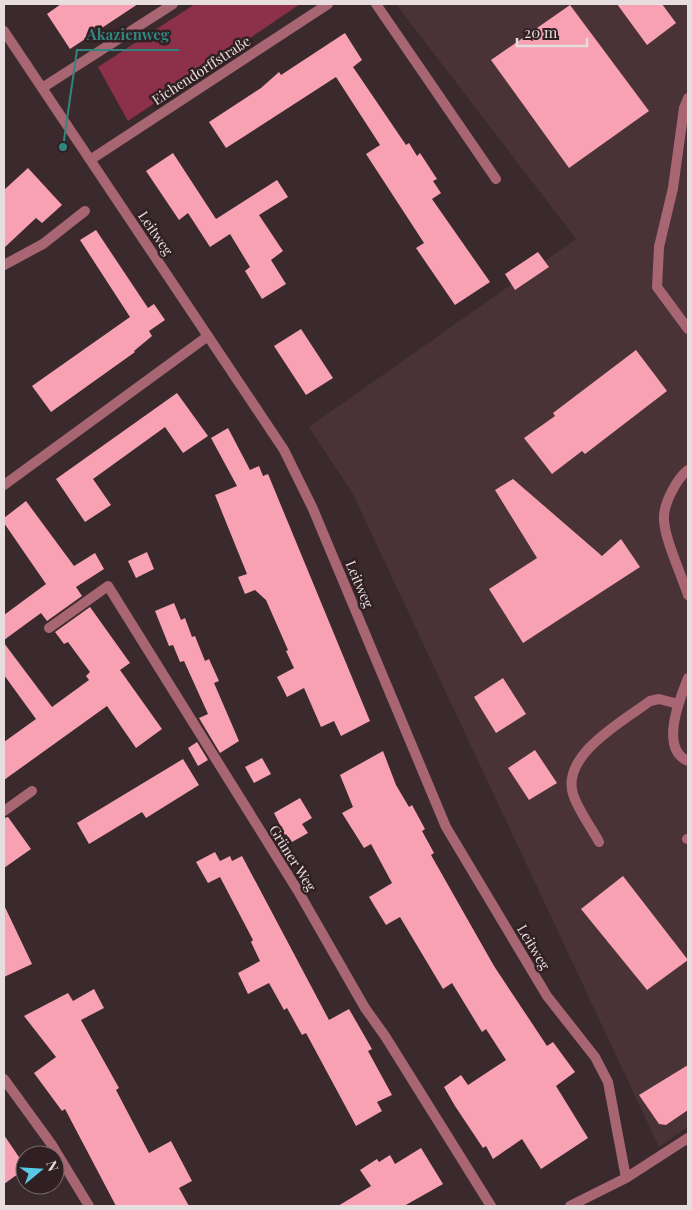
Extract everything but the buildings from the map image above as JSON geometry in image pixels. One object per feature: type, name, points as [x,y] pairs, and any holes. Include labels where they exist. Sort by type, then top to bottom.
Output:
[{"type":"street","points":[[42,88],[174,4]]},
{"type":"street","name":"Eichendorffstraße","points":[[90,160],[328,4]]},
{"type":"street","points":[[376,4],[496,179]]},
{"type":"street","name":"Leitweg","points":[[4,31],[284,450],[314,509],[446,827],[547,996],[595,1057],[608,1082],[626,1178]]},
{"type":"street","points":[[688,98],[684,108],[673,188],[659,247],[657,287],[688,329]]},
{"type":"street","points":[[4,264],[43,244],[85,211]]},
{"type":"street","points":[[4,485],[208,336]]},
{"type":"street","points":[[688,470],[674,486],[664,517],[671,547],[688,595]]},
{"type":"street","name":"Grüner Weg","points":[[49,628],[108,586],[298,891],[365,1008],[385,1036],[491,1206]]},
{"type":"street","points":[[688,678],[678,704],[673,737],[677,751],[688,761]]},
{"type":"street","points":[[600,842],[573,794],[572,771],[583,753],[650,701],[659,699],[678,704]]},
{"type":"street","points":[[4,811],[32,791]]},
{"type":"street","points":[[4,1079],[52,1145],[89,1206]]},
{"type":"street","points":[[570,1206],[626,1178],[688,1138]]},
{"type":"shaded area","points":[[195,4],[300,4],[128,121],[98,67]]},
{"type":"shaded area","points":[[396,4],[688,4],[688,1127],[659,1147],[353,494],[309,427],[576,239]]},
{"type":"place","name":"Akazienweg","points":[[63,147]]}]
